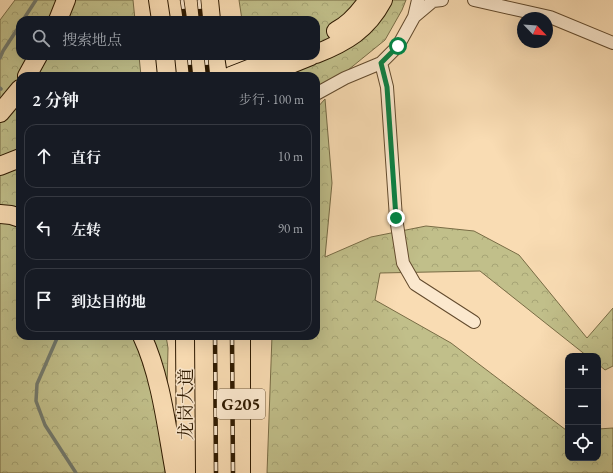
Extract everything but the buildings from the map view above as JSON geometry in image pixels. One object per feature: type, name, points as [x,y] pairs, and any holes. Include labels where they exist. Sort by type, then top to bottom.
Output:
[{"type":"highway","points":[[60,16],[66,0]]},
{"type":"highway","points":[[158,0],[160,16]]},
{"type":"highway","points":[[320,40],[344,27],[359,14],[368,0]]},
{"type":"highway","points":[[320,52],[350,38],[368,23],[383,0]]},
{"type":"highway","points":[[29,72],[36,60]]},
{"type":"highway","points":[[165,60],[167,72]]},
{"type":"highway","points":[[216,60],[217,72]]},
{"type":"highway","points":[[245,72],[286,60]]},
{"type":"highway","points":[[267,72],[286,60]]},
{"type":"highway","points":[[0,113],[16,93]]},
{"type":"highway","points":[[0,166],[16,160]]},
{"type":"highway","points":[[0,178],[16,172]]},
{"type":"highway","points":[[0,214],[16,217]]},
{"type":"highway","points":[[144,340],[157,382],[175,473]]},
{"type":"highway","name":"龙岗大道","points":[[185,340],[186,473]]},
{"type":"highway","name":"G205","points":[[241,473],[242,341]]},
{"type":"street","points":[[320,92],[345,78],[381,63],[398,46],[414,17],[418,0]]},
{"type":"street","points":[[414,17],[433,1],[442,0]]},
{"type":"street","points":[[474,0],[550,17],[613,43]]},
{"type":"street","points":[[381,63],[387,87],[396,218],[403,263],[415,284],[474,322]]},
{"type":"green space","points":[[15,0],[133,0],[135,16],[16,16],[16,60],[139,60],[141,72],[16,72],[16,340],[167,340],[168,348],[165,473],[0,473],[0,20]]},
{"type":"green space","points":[[239,0],[406,0],[385,40],[320,93],[320,72],[251,72],[250,60],[320,60],[320,16],[241,16]]},
{"type":"green space","points":[[325,99],[332,183],[325,257],[371,237],[426,226],[474,231],[519,255],[587,338],[613,308],[613,366],[605,370],[601,367],[601,353],[583,353],[480,271],[380,273],[375,300],[451,343],[565,429],[565,461],[601,461],[601,429],[613,428],[613,473],[267,473],[272,340],[320,340],[320,105]]},
{"type":"waterway","points":[[26,16],[36,0]]},
{"type":"waterway","points":[[0,58],[16,31]]},
{"type":"waterway","points":[[56,340],[37,384],[36,401],[45,425],[76,473]]},
{"type":"railway","points":[[182,0],[184,16]]},
{"type":"railway","points":[[199,0],[201,16]]},
{"type":"railway","points":[[189,60],[191,72]]},
{"type":"railway","points":[[206,60],[208,72]]},
{"type":"railway","points":[[215,340],[216,473]]},
{"type":"railway","points":[[232,340],[233,473]]},
{"type":"route","points":[[396,218],[387,87],[381,63],[398,46]]}]
